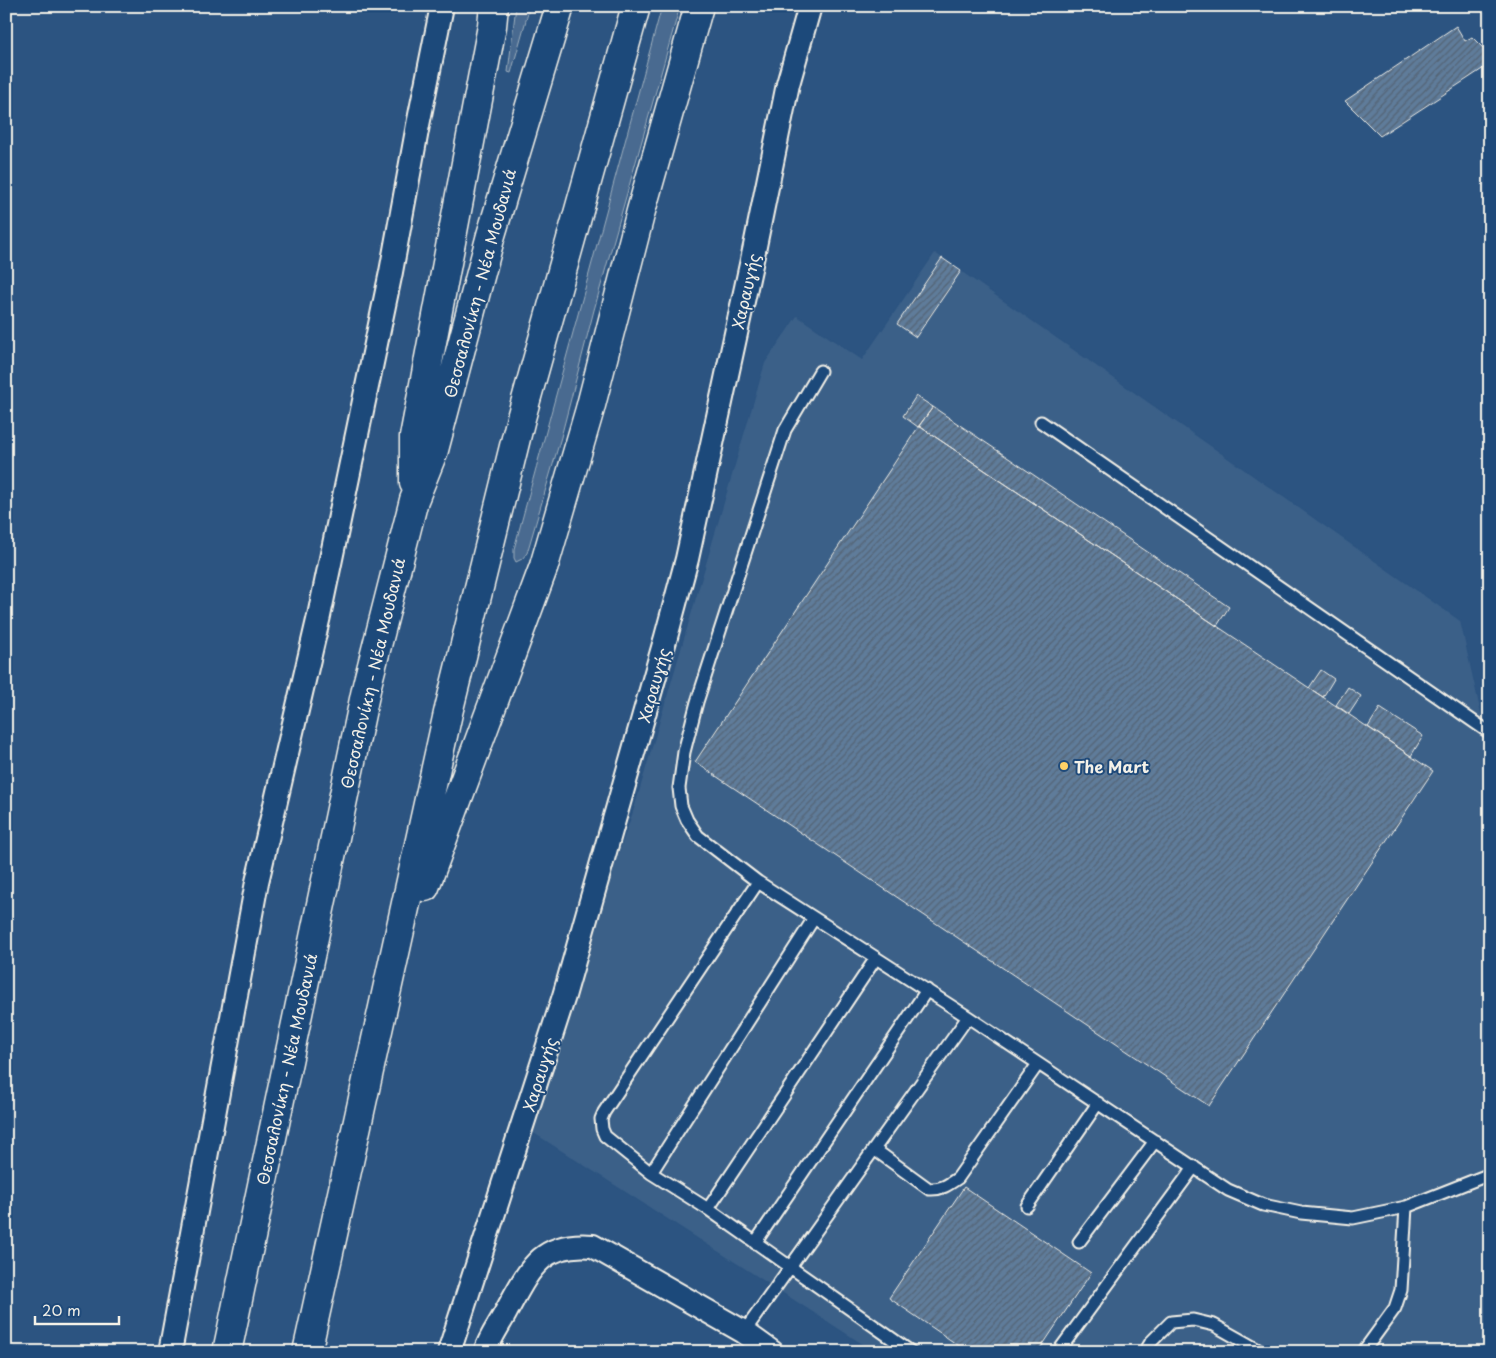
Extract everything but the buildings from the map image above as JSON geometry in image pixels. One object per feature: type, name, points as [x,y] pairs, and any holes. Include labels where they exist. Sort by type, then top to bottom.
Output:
[{"type":"highway","points":[[414,500],[414,437],[492,26],[494,6]]},
{"type":"highway","name":"Θεσσαλονίκη - Νέα Μουδανιά","points":[[227,1352],[367,685],[414,500],[434,450],[491,235],[560,6]]},
{"type":"highway","points":[[308,1352],[448,713],[521,418],[636,6]]},
{"type":"highway","points":[[391,977],[544,566],[590,409],[641,211],[700,6]]},
{"type":"street","points":[[170,1352],[257,882],[319,616],[391,272],[442,6]]},
{"type":"street","name":"Χαραυγής","points":[[449,1352],[564,996],[687,559],[788,84],[810,6]]},
{"type":"street","points":[[485,1352],[525,1278],[536,1263],[554,1250],[576,1244],[593,1246],[744,1332],[772,1352]]},
{"type":"lane","points":[[820,371],[785,430],[697,702],[684,752],[679,788],[681,806],[687,820],[698,836],[758,882],[927,990],[1228,1190],[1245,1198],[1263,1205],[1301,1213],[1353,1218],[1406,1207],[1490,1174]]},
{"type":"lane","points":[[1041,422],[1490,733]]},
{"type":"lane","points":[[758,882],[604,1112],[601,1119],[602,1129],[605,1136],[651,1173],[708,1210],[912,1352]]},
{"type":"lane","points":[[651,1173],[814,918]]},
{"type":"lane","points":[[708,1210],[876,958]]},
{"type":"lane","points":[[756,1243],[927,990]]},
{"type":"lane","points":[[744,1332],[968,1017]]},
{"type":"lane","points":[[874,1149],[929,1189],[937,1190],[945,1186],[958,1178],[1038,1064]]},
{"type":"lane","points":[[1027,1206],[1098,1103]]},
{"type":"lane","points":[[1079,1242],[1155,1141]]},
{"type":"lane","points":[[1058,1352],[1194,1167]]},
{"type":"lane","points":[[1363,1352],[1395,1308],[1401,1290],[1406,1207]]},
{"type":"lane","points":[[1145,1352],[1151,1342],[1170,1322],[1193,1320],[1214,1325],[1262,1352]]},
{"type":"shaded area","points":[[516,6],[530,6],[511,73],[508,72]]},
{"type":"shaded area","points":[[662,6],[680,6],[527,553],[516,562],[514,549]]},
{"type":"shaded area","points":[[935,253],[1460,621],[1482,718],[1490,723],[1490,1352],[875,1352],[523,1126],[634,809],[765,363],[797,316],[862,360]]},
{"type":"place","name":"The Mart","points":[[1064,766]]}]
